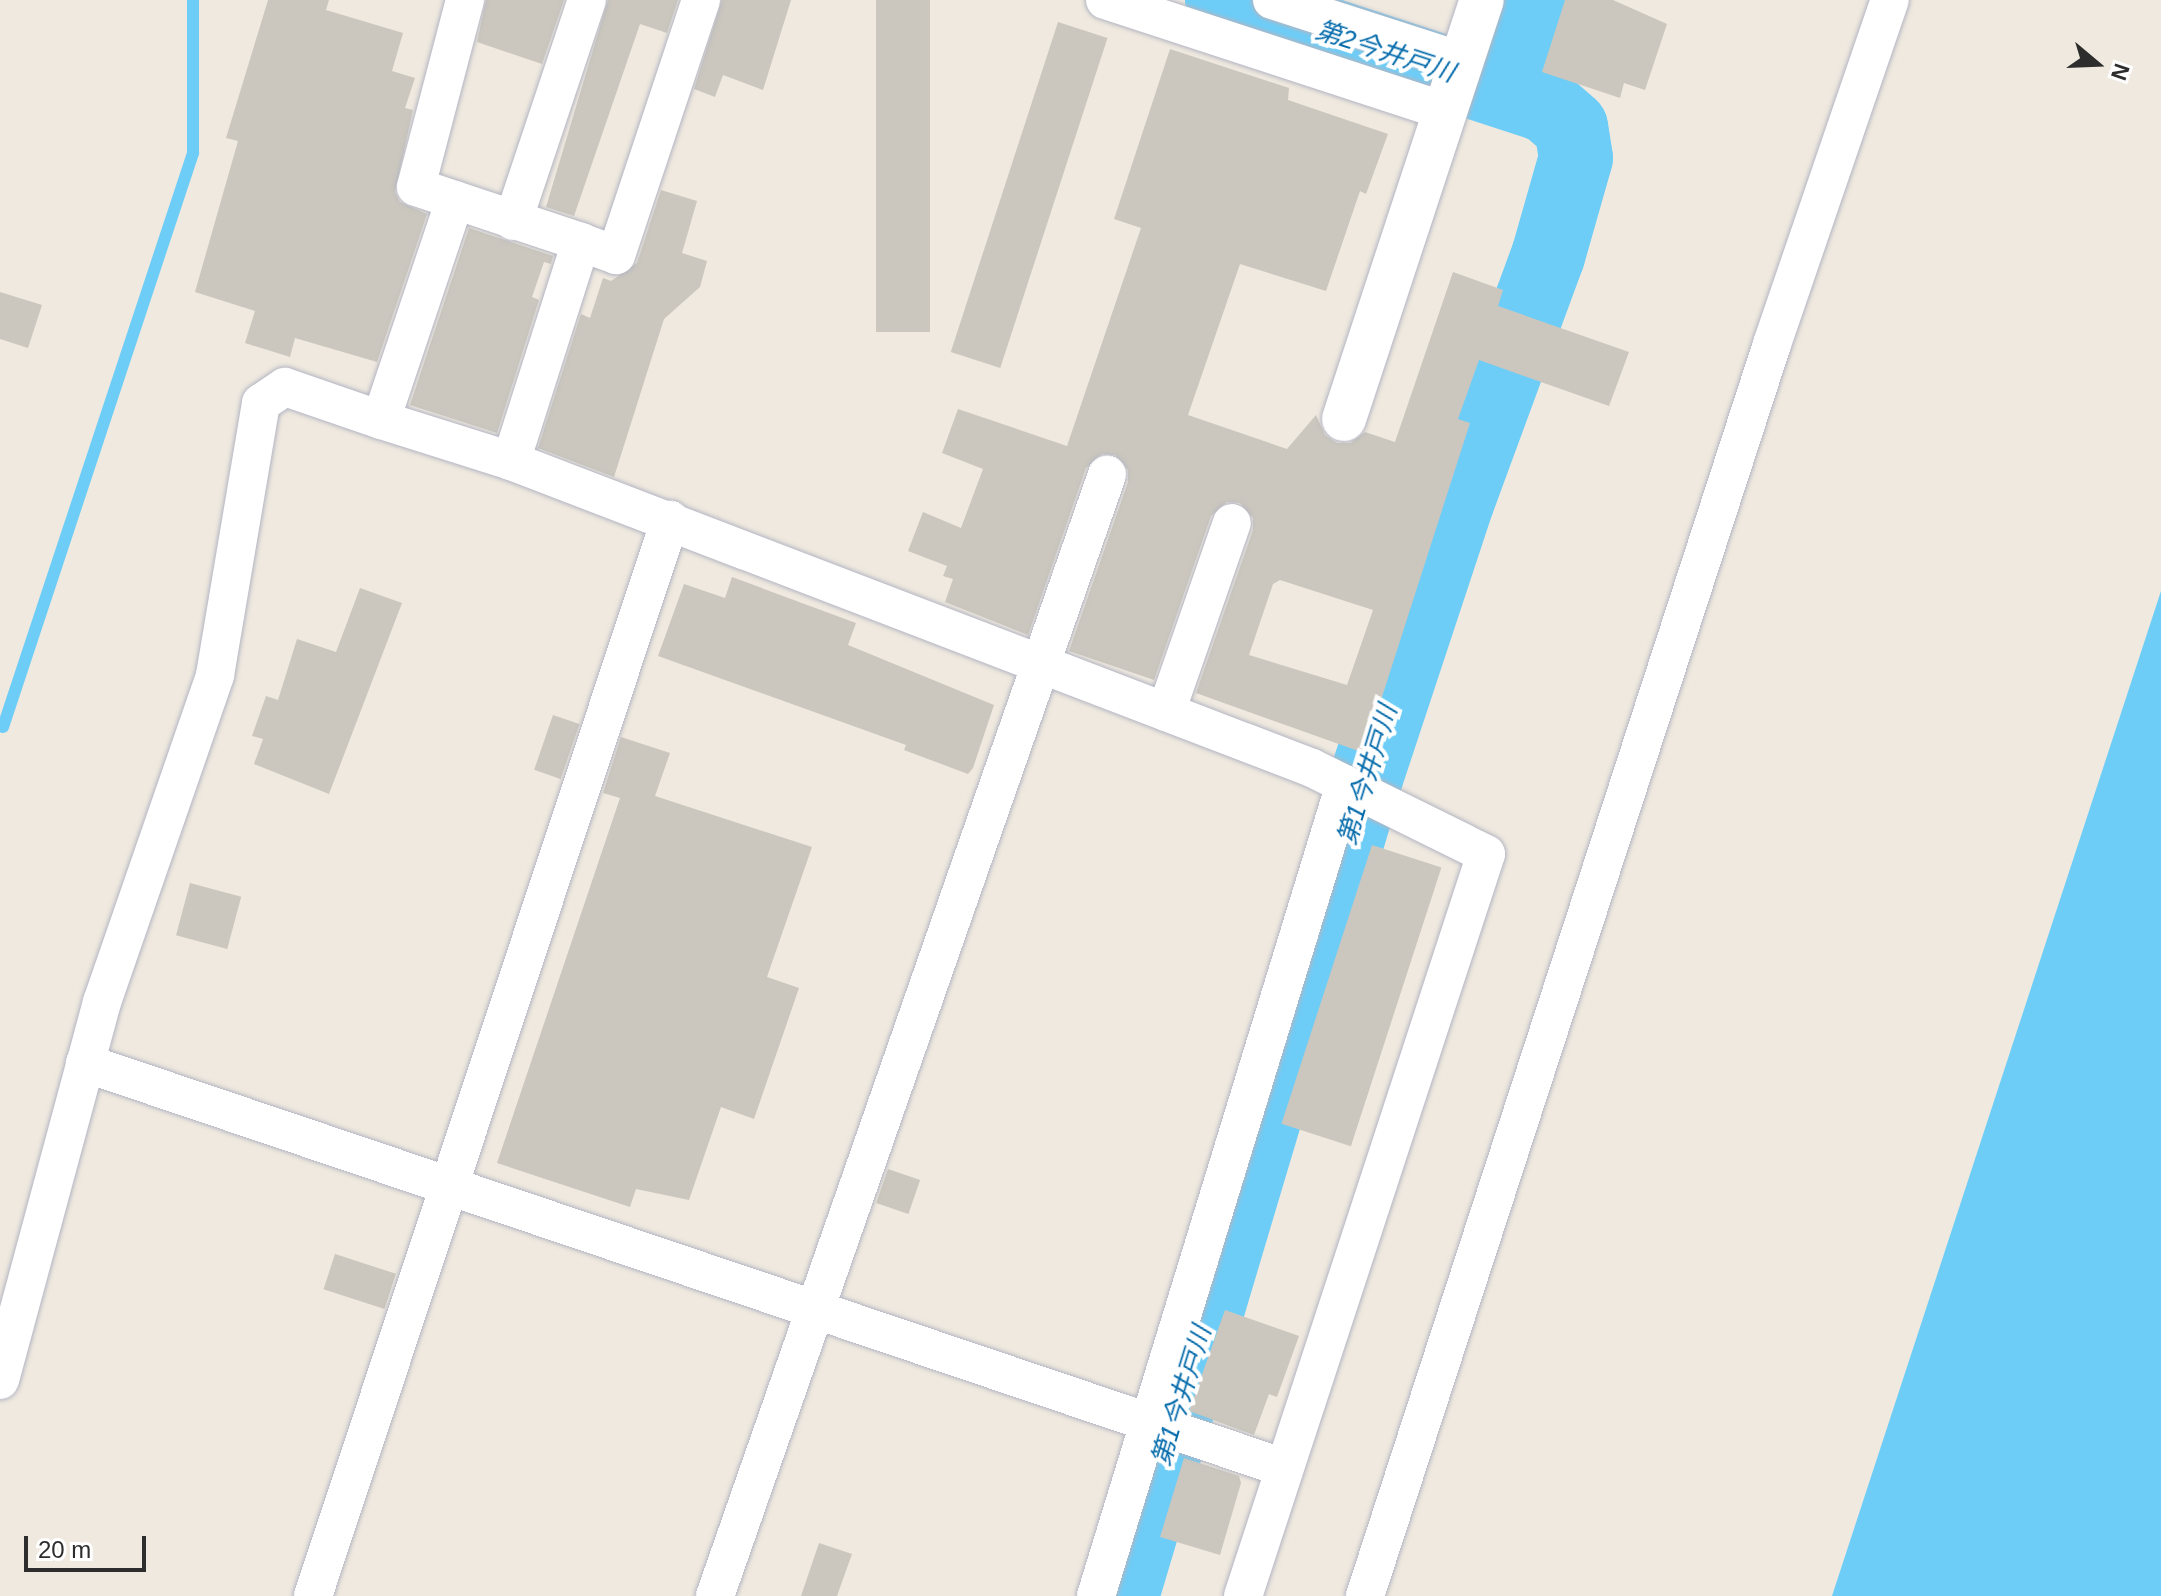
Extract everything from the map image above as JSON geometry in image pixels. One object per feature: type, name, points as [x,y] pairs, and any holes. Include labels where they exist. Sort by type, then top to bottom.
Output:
[{"type":"street","points":[[465,0],[416,187],[616,255],[701,0]]},
{"type":"street","points":[[513,221],[587,0]]},
{"type":"street","points":[[1105,0],[1445,110]]},
{"type":"street","points":[[1272,0],[1461,63]]},
{"type":"street","points":[[1344,419],[1482,0]]},
{"type":"street","points":[[1365,1596],[1772,344],[1890,0]]},
{"type":"street","points":[[381,420],[455,200]]},
{"type":"street","points":[[511,461],[581,242]]},
{"type":"street","points":[[0,1380],[85,1063],[215,675],[261,403],[285,387],[511,461],[1166,712],[1346,785],[1486,854],[1243,1596]]},
{"type":"street","points":[[715,1596],[1107,475]]},
{"type":"street","points":[[313,1596],[452,1187],[670,520]]},
{"type":"street","points":[[1166,712],[1232,523]]},
{"type":"street","points":[[1096,1596],[1346,785]]},
{"type":"street","points":[[85,1063],[1283,1468]]},
{"type":"water","points":[[2161,591],[2161,1596],[1832,1596]]},
{"type":"building","points":[[268,0],[329,0],[326,10],[403,33],[392,71],[415,78],[405,108],[413,110],[395,192],[400,202],[427,214],[377,362],[295,338],[290,357],[245,343],[255,311],[195,292],[238,141],[226,138]]},
{"type":"building","points":[[486,0],[564,0],[542,64],[477,42]]},
{"type":"building","points":[[608,0],[678,0],[667,33],[640,24],[574,216],[546,207]]},
{"type":"building","points":[[722,0],[791,0],[763,90],[723,75],[715,97],[694,89]]},
{"type":"building","points":[[876,0],[930,0],[930,332],[876,332]]},
{"type":"building","points":[[1565,0],[1613,0],[1667,24],[1645,90],[1624,83],[1620,98],[1542,72]]},
{"type":"building","points":[[1058,22],[1107,38],[1000,368],[951,352]]},
{"type":"building","points":[[1170,49],[1289,88],[1288,100],[1388,134],[1366,194],[1360,191],[1326,291],[1240,264],[1188,415],[1287,449],[1316,415],[1325,435],[1337,443],[1350,443],[1365,432],[1395,442],[1453,272],[1503,290],[1498,306],[1629,352],[1609,406],[1479,360],[1458,419],[1470,423],[1364,753],[1196,693],[1253,530],[1253,518],[1240,503],[1227,502],[1211,516],[1154,680],[1069,651],[1128,482],[1128,470],[1115,455],[1102,454],[1086,468],[1028,635],[945,602],[953,579],[943,576],[947,566],[908,551],[923,512],[961,528],[983,469],[942,453],[958,409],[1067,446],[1141,228],[1114,219]],"holes":[[[1280,580],[1373,610],[1347,685],[1249,655],[1273,584]]]},
{"type":"building","points":[[661,190],[697,201],[682,253],[707,261],[700,287],[664,319],[614,477],[538,448],[581,314],[590,318],[603,278],[611,281],[637,263]]},
{"type":"building","points":[[469,228],[553,256],[551,264],[544,262],[532,297],[539,300],[497,433],[410,405]]},
{"type":"building","points":[[0,292],[42,305],[28,348],[0,339]]},
{"type":"building","points":[[732,577],[856,623],[848,645],[994,705],[973,768],[968,774],[904,750],[906,745],[658,656],[684,584],[725,598]]},
{"type":"building","points":[[360,588],[402,603],[329,794],[254,764],[263,739],[252,736],[266,696],[278,700],[297,639],[336,652]]},
{"type":"building","points":[[553,715],[579,724],[561,779],[534,770]]},
{"type":"building","points":[[621,737],[670,753],[655,796],[812,847],[767,977],[799,988],[754,1119],[721,1107],[689,1200],[636,1189],[630,1207],[497,1163],[620,798],[603,793]]},
{"type":"building","points":[[1372,845],[1441,868],[1351,1146],[1281,1124]]},
{"type":"building","points":[[190,883],[241,897],[227,949],[176,935]]},
{"type":"building","points":[[888,1169],[920,1180],[908,1214],[876,1203]]},
{"type":"building","points":[[335,1254],[396,1274],[384,1309],[324,1289]]},
{"type":"building","points":[[1225,1310],[1299,1336],[1277,1397],[1269,1394],[1254,1435],[1189,1411]]},
{"type":"building","points":[[1184,1458],[1239,1476],[1241,1483],[1220,1555],[1160,1537]]},
{"type":"building","points":[[819,1543],[852,1554],[837,1596],[801,1596]]},
{"type":"waterway","points":[[3,727],[193,153],[193,0]]},
{"type":"waterway","name":"第1今井戸川","points":[[1122,1596],[1366,778],[1457,503],[1548,256],[1576,158],[1571,127],[1547,106],[1222,0]]},
{"type":"waterway","name":"第1今井戸川","points":[[1503,90],[1534,0]]},
{"type":"water label","name":"第2今井戸川","points":[[1385,52]]}]
